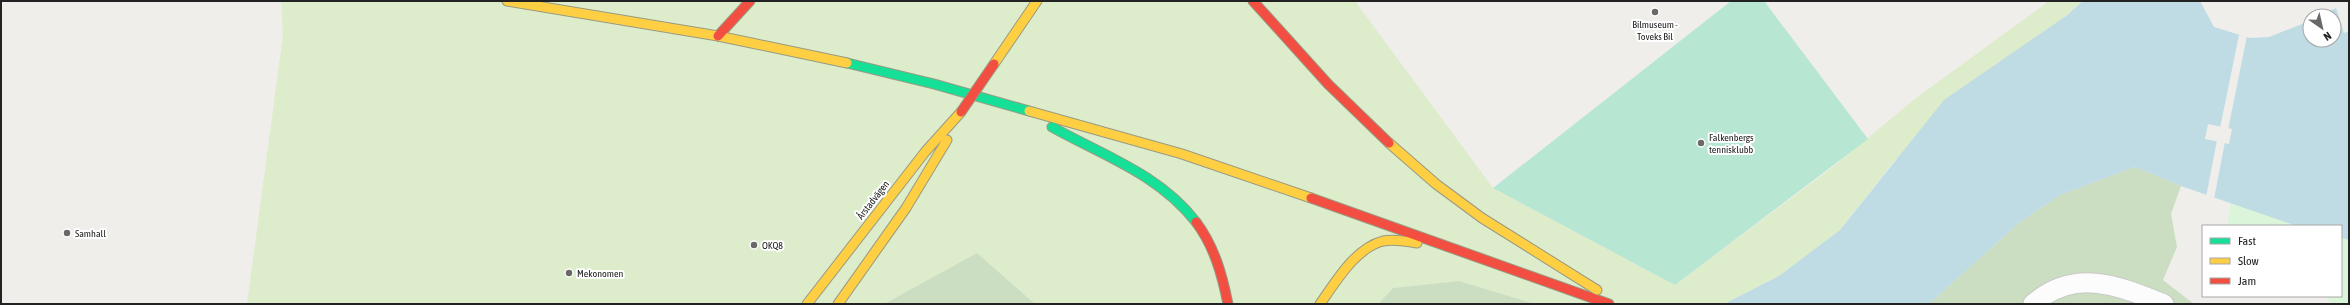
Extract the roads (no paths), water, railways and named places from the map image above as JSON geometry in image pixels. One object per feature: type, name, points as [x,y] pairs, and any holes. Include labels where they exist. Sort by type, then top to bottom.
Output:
[{"type":"main road","points":[[507,1],[718,36],[855,65],[934,84],[1182,154],[1356,213],[1609,304]]},
{"type":"main road","points":[[718,36],[750,1]]},
{"type":"main road","name":"Årstadvägen","points":[[807,304],[925,152],[961,112],[1037,1]]},
{"type":"main road","points":[[1252,1],[1376,134],[1422,174],[1504,233],[1620,304]]},
{"type":"main road","points":[[1026,110],[1064,134],[1102,152],[1165,188],[1187,210],[1203,230],[1225,284],[1228,304]]},
{"type":"main road","name":"Årstadvägen","points":[[838,304],[938,158],[961,112]]},
{"type":"main road","points":[[1320,304],[1347,269],[1363,253],[1379,242],[1405,241],[1441,252],[1476,257]]},
{"type":"street","points":[[2033,304],[2039,298],[2062,287],[2089,282],[2116,285],[2164,304]]},
{"type":"water","points":[[2083,1],[2200,1],[2214,27],[2250,38],[2269,37],[2302,24],[2302,48],[2342,48],[2342,27],[2344,33],[2349,31],[2349,240],[2342,238],[2342,225],[2294,225],[2181,186],[2135,167],[2060,195],[2020,222],[1929,304],[1724,304],[1779,276],[1840,230],[1944,100],[2066,16]],"holes":[[[2208,124],[2232,129],[2229,144],[2205,139]]]},
{"type":"place","name":"Bilmuseum - Toveks Bil","points":[[1655,12]]},
{"type":"place","name":"Falkenbergs tennisklubb","points":[[1701,143]]},
{"type":"place","name":"Samhall","points":[[67,233]]},
{"type":"place","name":"OKQ8","points":[[754,245]]},
{"type":"place","name":"Mekonomen","points":[[569,273]]}]
